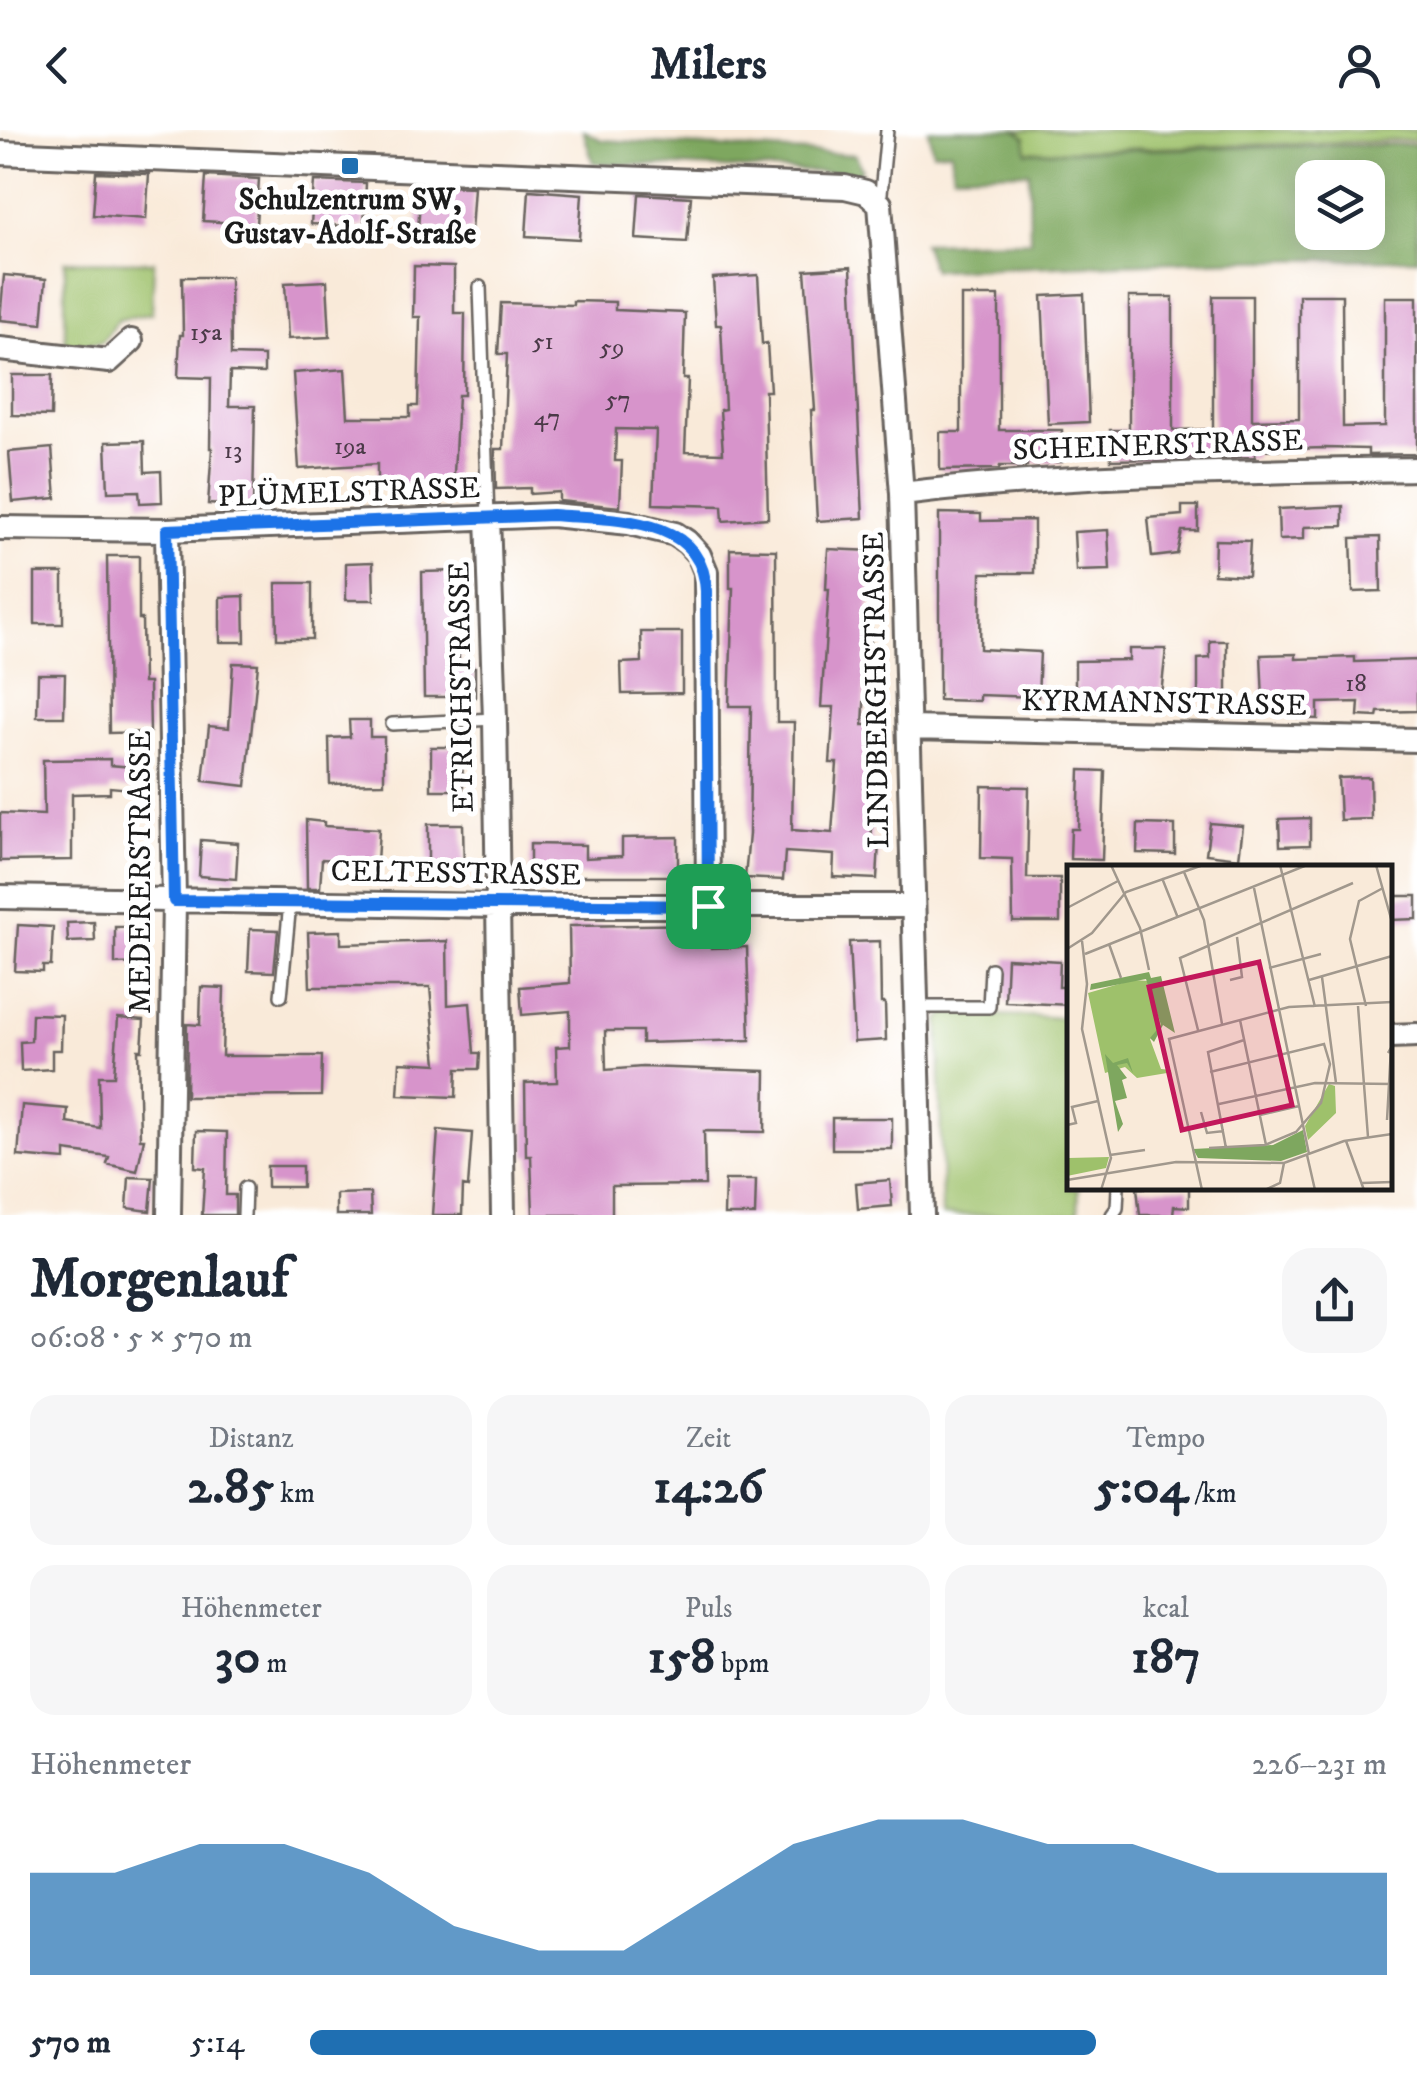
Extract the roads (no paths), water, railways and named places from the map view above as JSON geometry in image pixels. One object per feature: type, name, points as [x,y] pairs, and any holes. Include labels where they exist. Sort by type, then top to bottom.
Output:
[{"type":"street","points":[[0,153],[845,186],[866,192],[880,204]]},
{"type":"street","name":"LINDBERGHSTRASSE","points":[[880,204],[902,494],[922,1215]]},
{"type":"street","points":[[0,349],[108,361],[131,341]]},
{"type":"street","name":"SCHEINERSTRASSE","points":[[902,494],[1090,476],[1417,469]]},
{"type":"street","name":"PLÜMELSTRASSE","points":[[0,528],[167,530],[552,515],[628,523],[675,534],[699,555],[706,572],[708,906]]},
{"type":"street","name":"ETRICHSTRASSE","points":[[488,517],[503,1215]]},
{"type":"street","name":"MEDERERSTRASSE","points":[[167,530],[174,901],[168,1215]]},
{"type":"street","name":"KYRMANNSTRASSE","points":[[909,728],[1417,740]]},
{"type":"street","name":"CELTESSTRASSE","points":[[0,897],[496,906],[911,906]]},
{"type":"street","points":[[1392,1036],[1417,1035]]},
{"type":"lane","points":[[880,204],[887,130]]},
{"type":"lane","points":[[480,287],[488,517]]},
{"type":"lane","points":[[392,724],[495,719]]},
{"type":"lane","points":[[281,996],[290,902]]},
{"type":"lane","points":[[914,1006],[989,1007],[991,969]]},
{"type":"lane","points":[[244,1215],[245,1188]]},
{"type":"lane","points":[[1112,1215],[1117,1208],[1118,1190]]},
{"type":"place","name":"Schulzentrum SW, Gustav-Adolf-Straße","points":[[350,166]]}]
